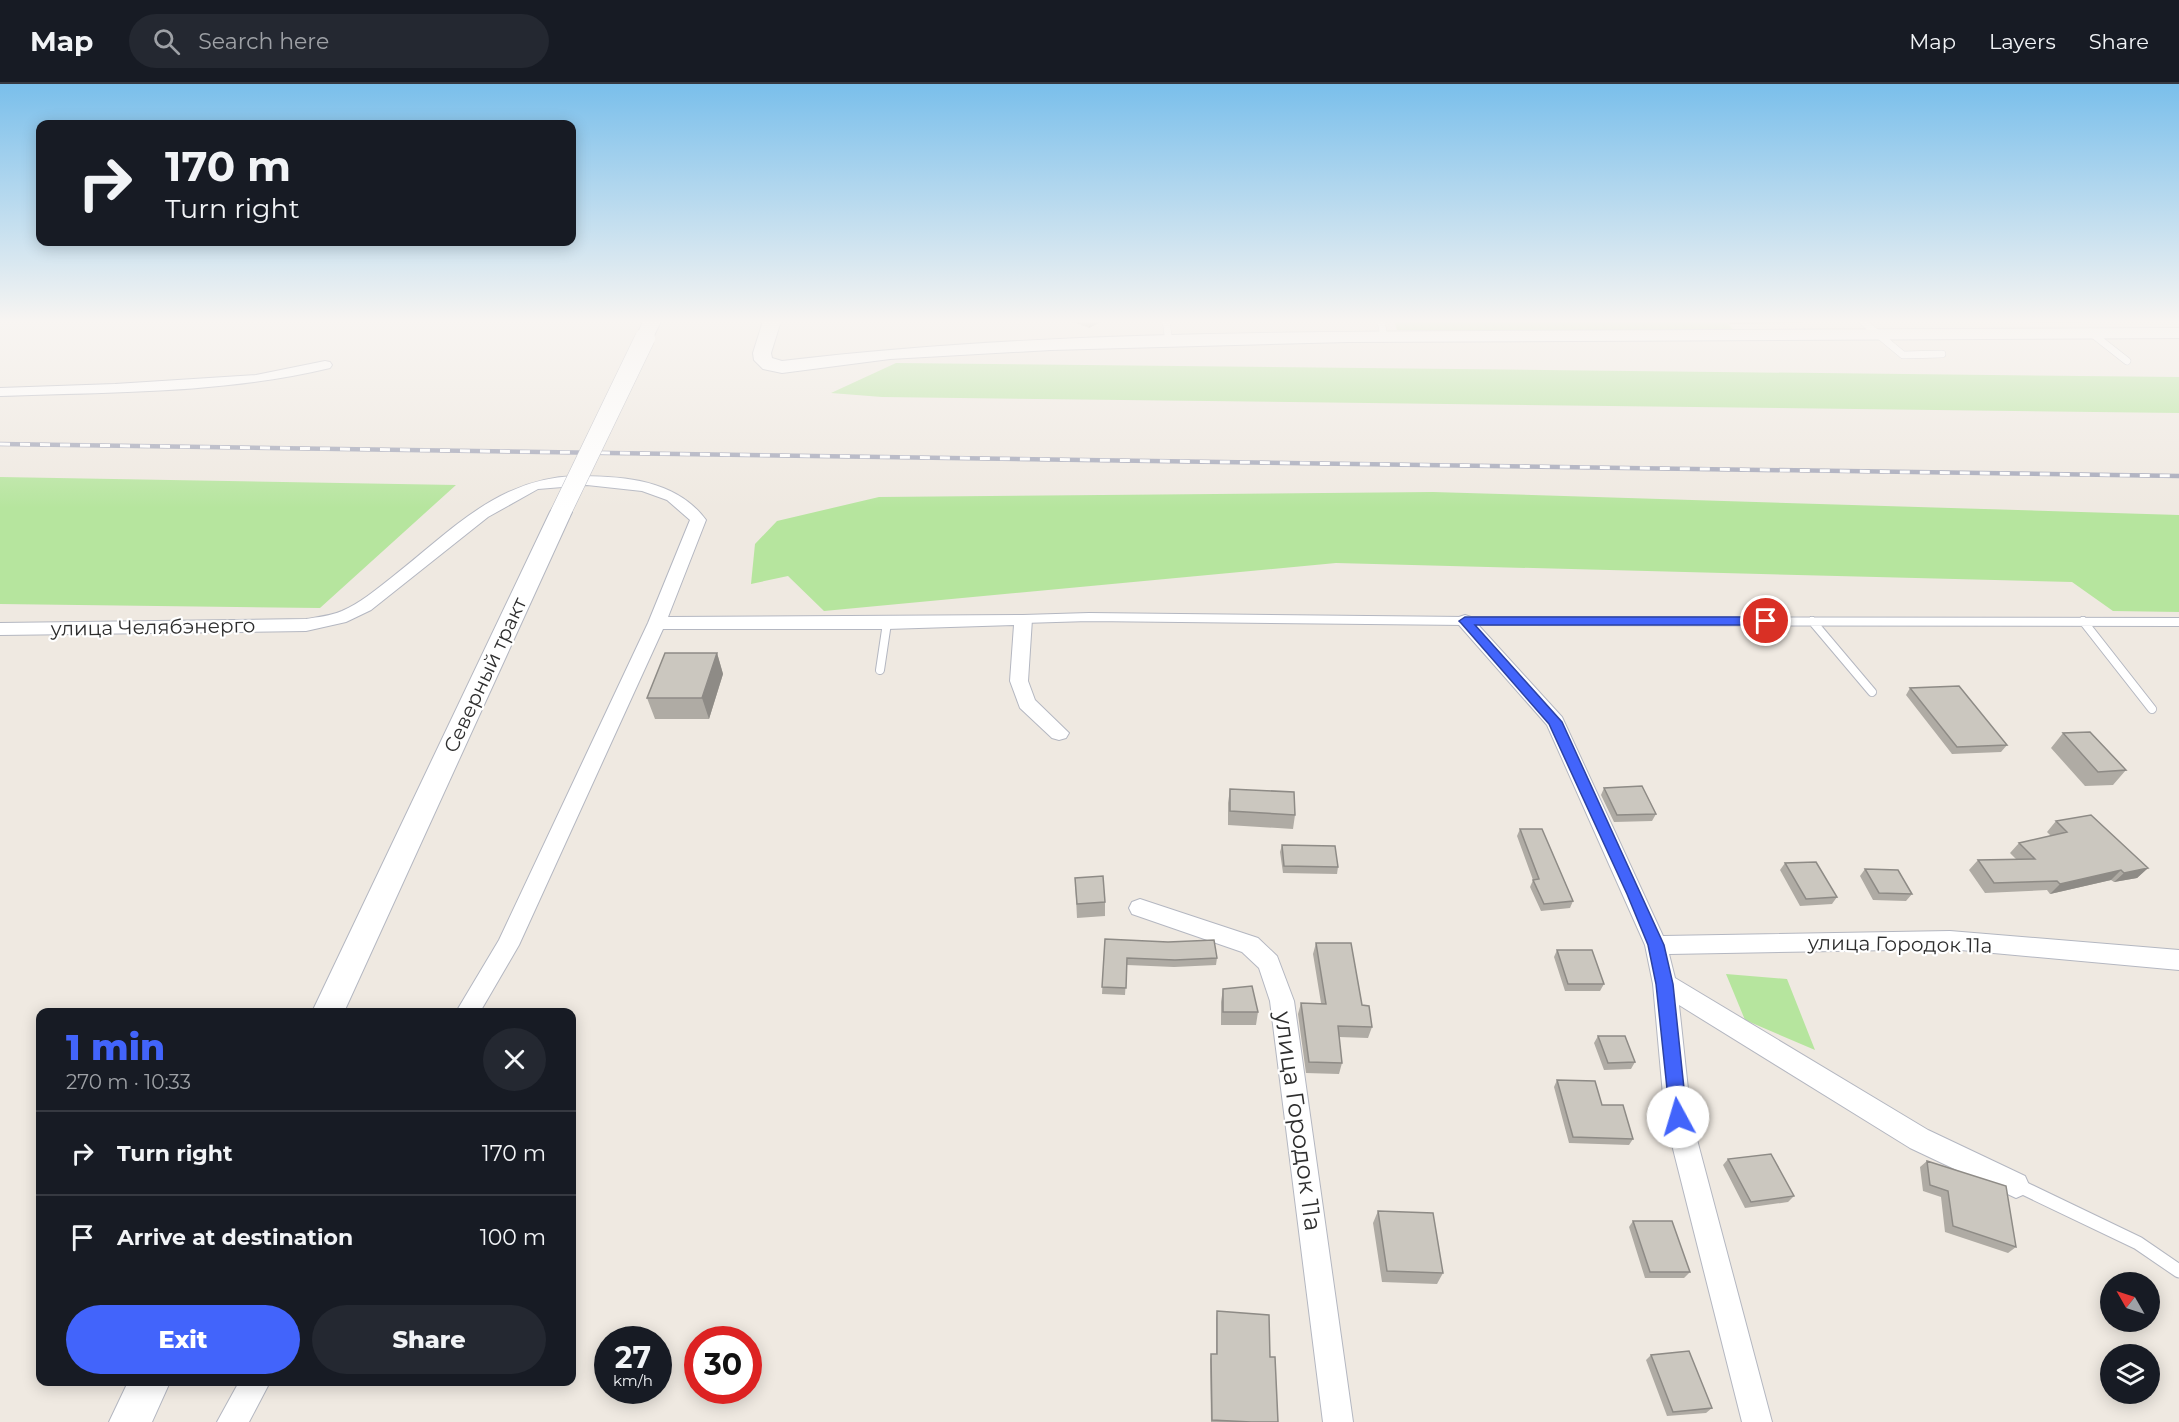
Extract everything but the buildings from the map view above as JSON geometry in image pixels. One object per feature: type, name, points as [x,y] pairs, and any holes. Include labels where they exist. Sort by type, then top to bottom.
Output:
[{"type":"street","points":[[0,392],[169,383]]},
{"type":"street","name":"Северный тракт","points":[[330,1008],[622,383]]},
{"type":"street","name":"улица Челябэнерго","points":[[0,629],[306,625],[349,615],[382,594],[471,522],[505,499],[534,486],[571,481],[606,481],[660,491],[686,504],[698,520],[657,623]]},
{"type":"street","points":[[470,1008],[508,945],[657,623],[887,623],[1023,619],[1019,681],[1027,703],[1059,733]]},
{"type":"street","points":[[1465,621],[1555,722],[1656,945],[1665,984],[1678,1117],[1756,1422]]},
{"type":"street","name":"улица Городок 11а","points":[[1140,908],[1250,945],[1269,963],[1282,1001],[1338,1422]]},
{"type":"street","name":"улица Городок 11а","points":[[1656,945],[1950,940],[2179,960]]},
{"type":"street","points":[[1665,984],[1919,1139],[2016,1185]]},
{"type":"street","points":[[130,1422],[148,1386]]},
{"type":"street","points":[[232,1422],[253,1386]]},
{"type":"lane","points":[[1023,619],[1089,617],[1465,621],[2179,622]]},
{"type":"lane","points":[[1812,621],[1872,692]]},
{"type":"lane","points":[[2083,621],[2152,709]]},
{"type":"lane","points":[[880,670],[887,623]]},
{"type":"lane","points":[[2016,1185],[2138,1243],[2179,1271]]},
{"type":"green space","points":[[852,383],[2179,383],[2179,413],[882,397],[831,393]]},
{"type":"green space","points":[[0,477],[456,485],[320,608],[0,604]]},
{"type":"green space","points":[[1433,492],[2179,515],[2179,612],[2113,611],[2072,582],[1336,563],[824,611],[788,576],[751,584],[755,544],[777,521],[879,497]]},
{"type":"green space","points":[[1726,974],[1787,979],[1815,1050],[1745,1020]]},
{"type":"railway","points":[[0,444],[2179,476]]},
{"type":"route","points":[[1678,1117],[1665,984],[1656,945],[1555,722],[1465,621],[1766,621]]}]
